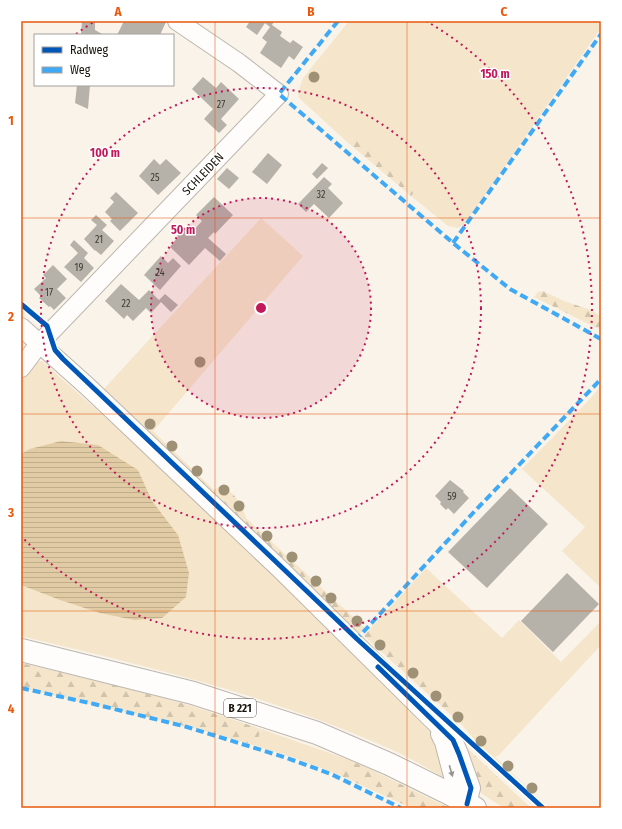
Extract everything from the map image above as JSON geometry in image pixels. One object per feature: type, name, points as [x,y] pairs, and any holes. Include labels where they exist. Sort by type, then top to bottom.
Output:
[{"type":"main road","name":"B 221","points":[[21,650],[193,693],[318,733],[389,764],[464,802]]},
{"type":"street","name":"SCHLEIDEN","points":[[39,344],[279,94],[239,63],[177,21]]},
{"type":"street","points":[[21,327],[87,386],[281,570],[453,740],[471,788],[464,802]]},
{"type":"street","points":[[21,368],[39,344]]},
{"type":"green space","points":[[349,21],[601,21],[601,28],[477,206],[464,224],[458,228],[448,226],[411,196],[414,191],[354,137],[346,141],[299,98],[298,93],[303,78]]},
{"type":"green space","points":[[354,137],[360,140],[412,184],[415,191],[411,196],[346,141]]},
{"type":"green space","points":[[261,218],[303,256],[149,436],[102,391]]},
{"type":"green space","points":[[543,291],[564,301],[591,310],[601,316],[601,330],[534,297],[538,292]]},
{"type":"green space","points":[[42,361],[209,510],[437,735],[446,779],[399,753],[307,715],[213,685],[117,659],[21,636],[21,376],[34,363]]},
{"type":"green space","points":[[601,386],[601,588],[562,551],[585,527],[522,469]]},
{"type":"green space","points":[[153,431],[214,490],[220,486],[229,491],[240,503],[246,518],[365,628],[357,637],[149,436]]},
{"type":"green space","points":[[426,568],[502,638],[519,620],[561,662],[601,621],[601,645],[499,755],[495,757],[549,808],[542,808],[492,760],[462,725],[466,723],[465,717],[370,629]]},
{"type":"green space","points":[[370,629],[465,717],[466,723],[462,725],[364,636]]},
{"type":"green space","points":[[21,663],[126,688],[192,706],[261,729],[256,746],[193,728],[21,688]]},
{"type":"green space","points":[[261,729],[344,758],[339,775],[300,760],[256,746]]},
{"type":"green space","points":[[468,749],[531,808],[504,808],[482,794],[477,786],[469,762]]},
{"type":"green space","points":[[344,758],[370,769],[449,808],[411,808],[339,775]]},
{"type":"shaded area","points":[[61,441],[98,445],[138,470],[152,501],[178,535],[189,573],[186,597],[162,618],[134,620],[100,613],[21,585],[21,454],[30,449]]},
{"type":"building","points":[[82,21],[95,21],[95,30],[102,34],[81,34]]},
{"type":"building","points":[[124,21],[166,22],[160,34],[118,34]]},
{"type":"building","points":[[250,21],[274,21],[272,25],[282,32],[280,36],[290,43],[293,40],[303,47],[294,60],[289,56],[281,68],[260,53],[267,42],[262,38],[270,27],[265,23],[257,35],[246,27]]},
{"type":"building","points":[[203,77],[216,88],[221,82],[239,99],[221,119],[227,125],[219,133],[204,119],[213,109],[192,89]]},
{"type":"building","points":[[77,86],[90,86],[88,109],[75,103]]},
{"type":"building","points":[[268,153],[282,165],[267,184],[252,172]]},
{"type":"building","points":[[154,159],[160,165],[166,159],[181,173],[158,195],[139,176]]},
{"type":"building","points":[[322,163],[328,168],[317,179],[312,174]]},
{"type":"building","points":[[227,168],[239,178],[229,189],[217,179]]},
{"type":"building","points":[[324,177],[332,184],[328,188],[343,203],[329,218],[314,204],[306,212],[298,204]]},
{"type":"building","points":[[116,192],[138,213],[120,231],[110,221],[112,219],[105,212],[114,202],[110,198]]},
{"type":"building","points":[[214,197],[233,215],[215,234],[214,232],[208,238],[226,254],[220,261],[205,248],[189,265],[170,247],[185,227],[191,233],[202,221],[196,215]]},
{"type":"building","points":[[96,215],[107,225],[102,230],[114,241],[101,255],[84,239],[97,225],[91,220]]},
{"type":"building","points":[[74,240],[88,253],[84,258],[94,268],[81,282],[64,267],[78,253],[70,245]]},
{"type":"building","points":[[161,256],[168,263],[173,258],[181,266],[160,290],[144,275]]},
{"type":"building","points":[[53,265],[67,279],[57,289],[66,298],[54,310],[39,298],[41,296],[34,289],[46,278],[43,275]]},
{"type":"building","points":[[121,284],[139,300],[149,290],[159,300],[165,294],[178,305],[171,312],[161,302],[151,313],[146,308],[133,321],[127,315],[124,319],[105,301]]},
{"type":"building","points":[[450,480],[464,491],[463,492],[469,498],[454,514],[448,508],[446,510],[435,496]]},
{"type":"building","points":[[510,488],[548,524],[487,588],[448,552]]},
{"type":"building","points":[[567,573],[599,604],[553,652],[521,621]]},
{"type":"marked path","points":[[338,21],[279,94],[453,243],[510,289],[601,339]]},
{"type":"marked path","points":[[453,243],[601,34]]},
{"type":"marked path","points":[[355,641],[473,513],[601,379]]},
{"type":"marked path","points":[[21,688],[187,727],[287,758],[331,774],[401,808]]},
{"type":"cycle path","points":[[21,304],[47,326],[55,350],[63,359],[357,639],[543,808]]},
{"type":"cycle path","points":[[378,667],[453,740],[471,788],[467,804]]}]
